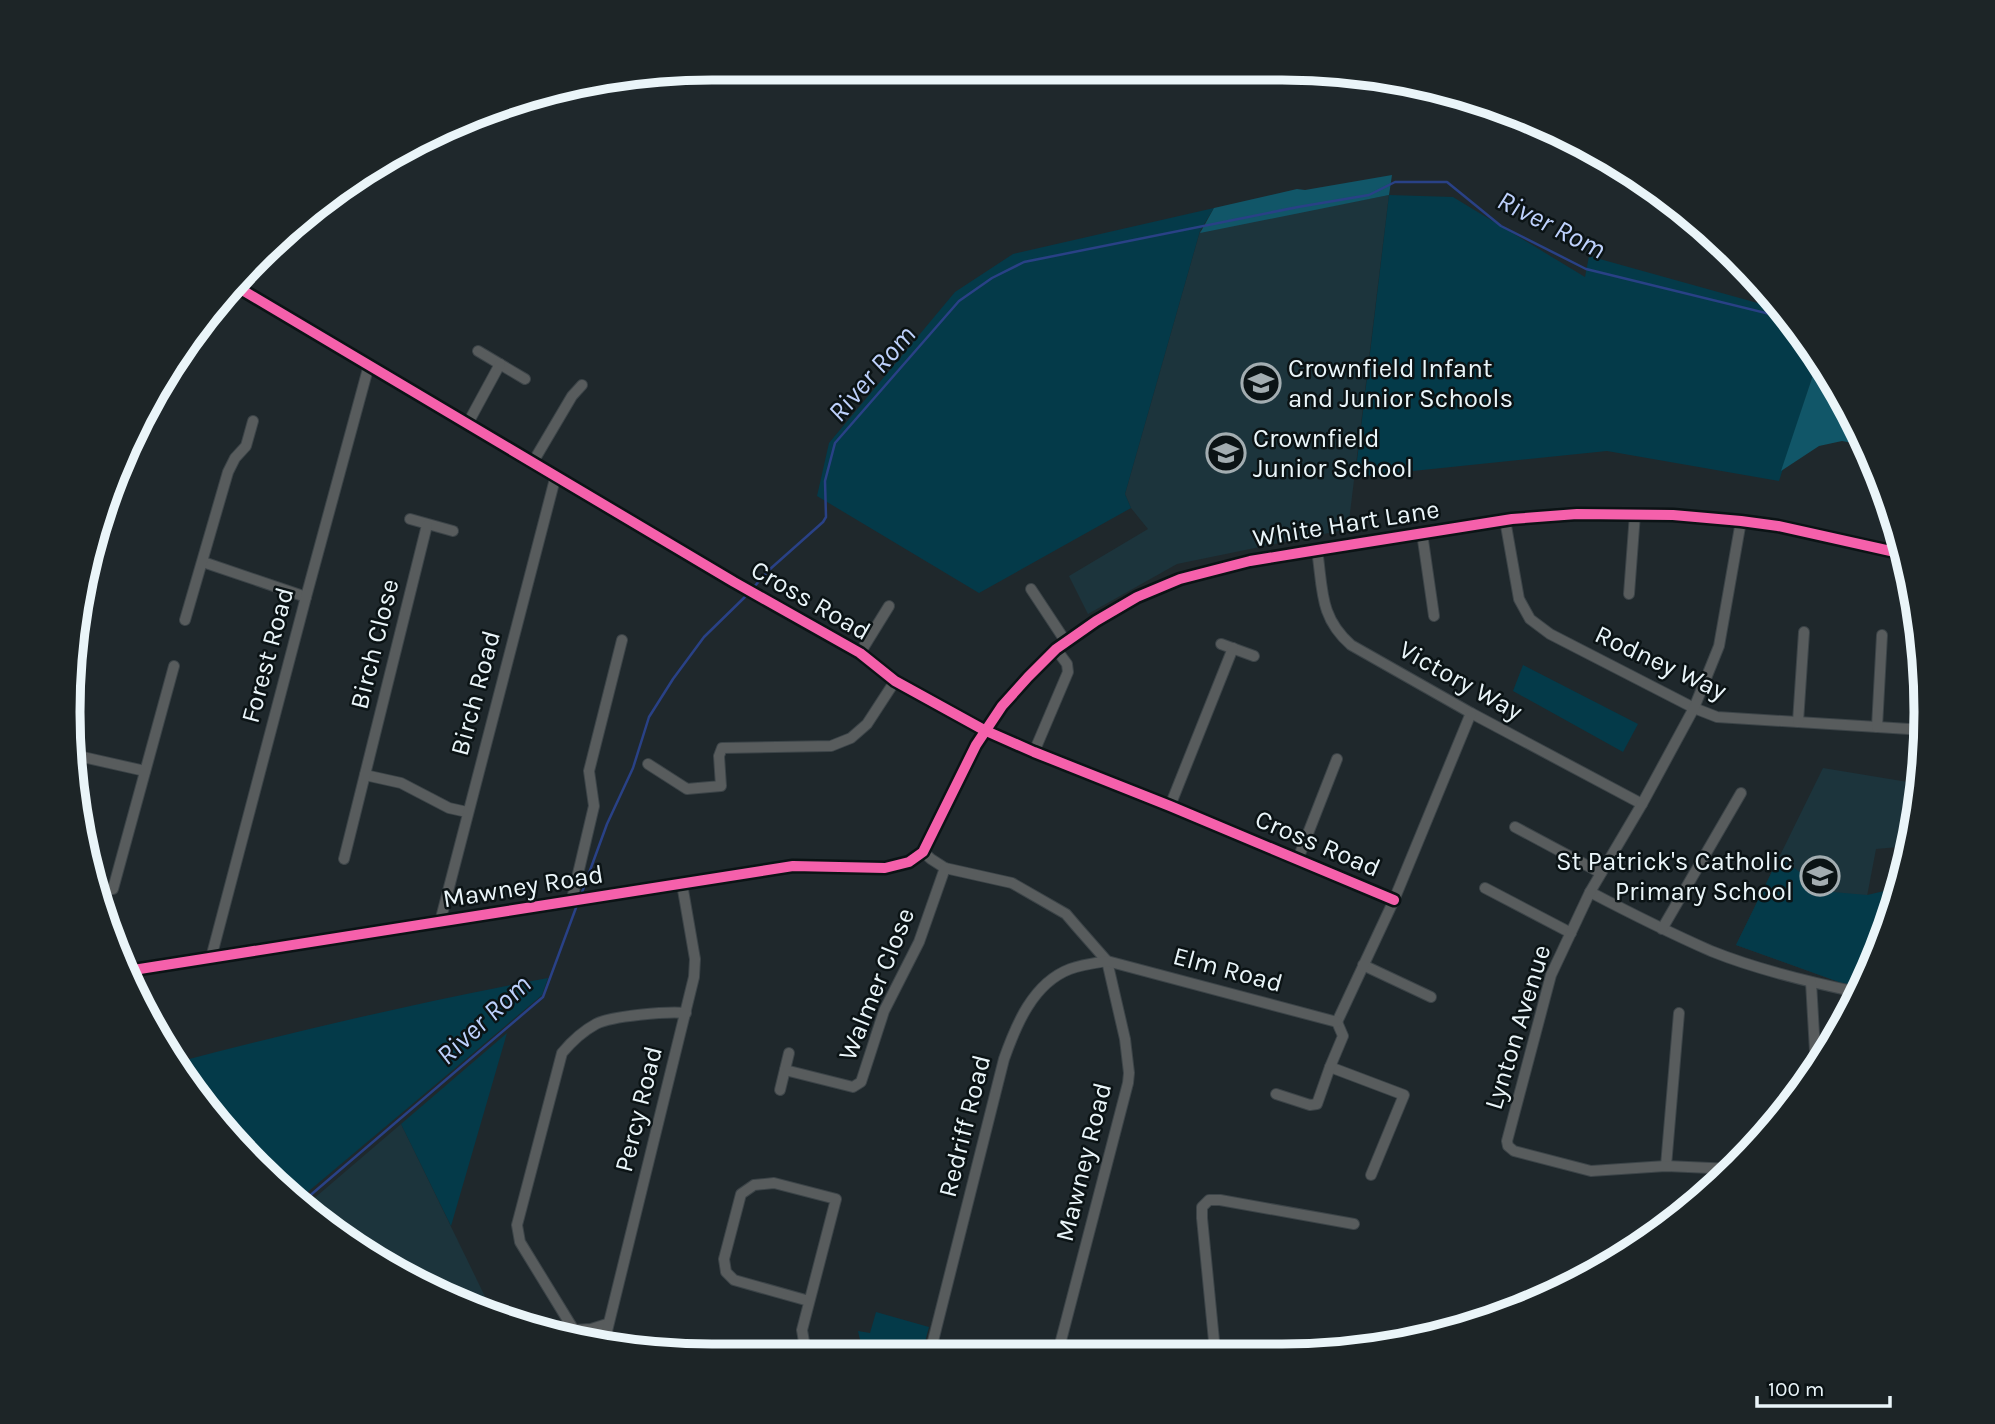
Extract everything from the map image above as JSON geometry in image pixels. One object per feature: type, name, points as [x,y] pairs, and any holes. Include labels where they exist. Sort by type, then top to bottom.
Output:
[{"type":"street","name":"Cross Road","points":[[242,290],[734,582],[860,653],[895,681],[984,730],[1394,900]]},
{"type":"street","points":[[478,351],[525,379]]},
{"type":"street","points":[[468,423],[500,364]]},
{"type":"street","name":"Forest Road","points":[[211,958],[369,365]]},
{"type":"street","points":[[533,462],[572,396],[582,385]]},
{"type":"street","points":[[185,620],[228,472],[235,458],[246,446],[253,421]]},
{"type":"street","name":"Birch Road","points":[[440,922],[555,475]]},
{"type":"street","points":[[1629,594],[1634,514]]},
{"type":"street","name":"White Hart Lane","points":[[923,852],[966,762],[984,730],[1002,706],[1056,649],[1137,597],[1177,580],[1250,561],[1505,520],[1558,515],[1634,514],[1741,521],[1778,526],[1894,552]]},
{"type":"street","points":[[410,519],[453,531]]},
{"type":"street","name":"Rodney Way","points":[[1505,520],[1519,599],[1530,619],[1550,634],[1717,717],[1914,729]]},
{"type":"street","name":"Lynton Avenue","points":[[1720,1168],[1666,1166],[1591,1171],[1514,1151],[1507,1142],[1551,975],[1590,892],[1695,708],[1719,646],[1741,521]]},
{"type":"street","name":"Birch Close","points":[[344,859],[427,525]]},
{"type":"street","points":[[1422,533],[1434,616]]},
{"type":"street","name":"Victory Way","points":[[1317,550],[1327,614],[1341,636],[1351,645],[1471,713],[1642,804]]},
{"type":"street","points":[[203,562],[306,597]]},
{"type":"street","points":[[1031,589],[1066,642]]},
{"type":"street","points":[[860,653],[890,606]]},
{"type":"street","points":[[1798,722],[1804,632]]},
{"type":"street","points":[[1877,727],[1882,635]]},
{"type":"street","points":[[579,900],[573,895],[594,806],[589,771],[622,640]]},
{"type":"street","points":[[1170,806],[1227,646],[1254,656]]},
{"type":"street","points":[[1034,752],[1068,672],[1067,664],[1056,649]]},
{"type":"street","points":[[113,889],[174,666]]},
{"type":"street","points":[[648,764],[687,789],[722,786],[719,756],[722,748],[831,746],[851,738],[867,724],[895,681]]},
{"type":"street","points":[[1276,1094],[1310,1105],[1317,1104],[1343,1036],[1337,1022],[1394,900],[1471,713]]},
{"type":"street","points":[[82,757],[145,771]]},
{"type":"street","points":[[1298,859],[1337,759]]},
{"type":"street","points":[[365,775],[401,783],[449,808],[467,812]]},
{"type":"street","points":[[1662,929],[1741,793]]},
{"type":"street","points":[[1515,827],[1601,873]]},
{"type":"street","name":"Mawney Road","points":[[136,970],[793,866],[893,867],[909,862],[923,852],[945,868],[1012,883],[1066,914],[1107,961],[1125,1039],[1129,1073],[1060,1344]]},
{"type":"street","name":"Walmer Close","points":[[785,1070],[853,1087],[862,1082],[884,1012],[919,942],[945,868]]},
{"type":"street","name":"Percy Road","points":[[605,1334],[694,977],[695,959],[682,884]]},
{"type":"street","points":[[1485,888],[1570,933]]},
{"type":"street","points":[[1590,892],[1714,952],[1811,982],[1849,990]]},
{"type":"street","name":"Elm Road","points":[[1107,961],[1337,1022]]},
{"type":"street","name":"Redriff Road","points":[[932,1344],[1004,1059],[1013,1033],[1030,1003],[1048,982],[1069,969],[1107,961]]},
{"type":"street","points":[[1363,965],[1431,997]]},
{"type":"street","points":[[1811,982],[1815,1052]]},
{"type":"street","points":[[572,1327],[520,1242],[517,1225],[562,1053],[575,1039],[598,1023],[648,1015],[686,1013]]},
{"type":"street","points":[[1666,1166],[1679,1013]]},
{"type":"street","points":[[780,1090],[789,1052]]},
{"type":"street","points":[[1329,1067],[1404,1096],[1371,1175]]},
{"type":"street","points":[[804,1344],[802,1330],[836,1199],[774,1182],[754,1185],[741,1194],[724,1259],[726,1272],[734,1280],[809,1301]]},
{"type":"street","points":[[1215,1344],[1202,1207],[1209,1200],[1353,1224]]},
{"type":"street","points":[[587,1331],[607,1324]]},
{"type":"shaded area","points":[[1392,175],[1389,195],[1200,233],[1214,208],[1297,189],[1305,190]]},
{"type":"shaded area","name":"Crownfield Infant and Junior Schools","points":[[1389,195],[1348,529],[1177,564],[1088,614],[1069,576],[1148,529],[1131,508],[1125,494],[1200,231]]},
{"type":"shaded area","points":[[1389,195],[1453,197],[1585,277],[1589,256],[1765,305],[1814,371],[1779,481],[1607,451],[1355,477]]},
{"type":"shaded area","points":[[1214,208],[1200,231],[1125,494],[1131,508],[979,593],[817,496],[829,443],[955,292],[1013,254]]},
{"type":"shaded area","points":[[1814,372],[1830,396],[1854,443],[1842,441],[1819,446],[1781,471]]},
{"type":"shaded area","points":[[1523,665],[1638,724],[1623,752],[1513,691]]},
{"type":"shaded area","name":"St Patrick's Catholic Primary School","points":[[1823,768],[1910,782],[1899,847],[1876,849],[1850,986],[1736,945]]},
{"type":"shaded area","points":[[1779,857],[1801,873],[1810,858],[1822,866],[1821,891],[1867,895],[1888,890],[1866,954],[1851,986],[1736,945]]},
{"type":"shaded area","points":[[548,978],[542,995],[305,1194],[265,1159],[237,1128],[185,1060],[362,1017]]},
{"type":"shaded area","points":[[507,1033],[451,1226],[401,1124]]},
{"type":"shaded area","points":[[401,1124],[488,1302],[396,1259],[361,1237],[312,1200]]},
{"type":"shaded area","points":[[876,1312],[929,1327],[924,1344],[861,1344],[858,1331],[870,1333]]},
{"type":"waterway","name":"River Rom","points":[[753,588],[826,517],[825,481],[835,443],[959,301],[992,278],[1024,262],[1369,195],[1395,182],[1447,182],[1501,226],[1586,269],[1773,315]]},
{"type":"waterway","name":"River Rom","points":[[581,895],[607,824],[633,768],[649,717],[704,637],[749,593]]},
{"type":"waterway","name":"River Rom","points":[[308,1197],[543,997],[577,905]]},
{"type":"cycle path","points":[[242,290],[734,582],[860,653],[895,681],[984,730],[1394,900]]},
{"type":"cycle path","points":[[136,970],[793,866],[885,868],[909,862],[923,852],[976,745],[1002,706],[1056,649],[1137,597],[1180,579],[1250,561],[1512,519],[1577,514],[1673,515],[1741,521],[1778,526],[1894,552]]},
{"type":"place","name":"Crownfield Infant and Junior Schools","points":[[1261,383]]},
{"type":"place","name":"Crownfield Junior School","points":[[1226,453]]},
{"type":"place","name":"St Patrick's Catholic Primary School","points":[[1820,876]]}]
